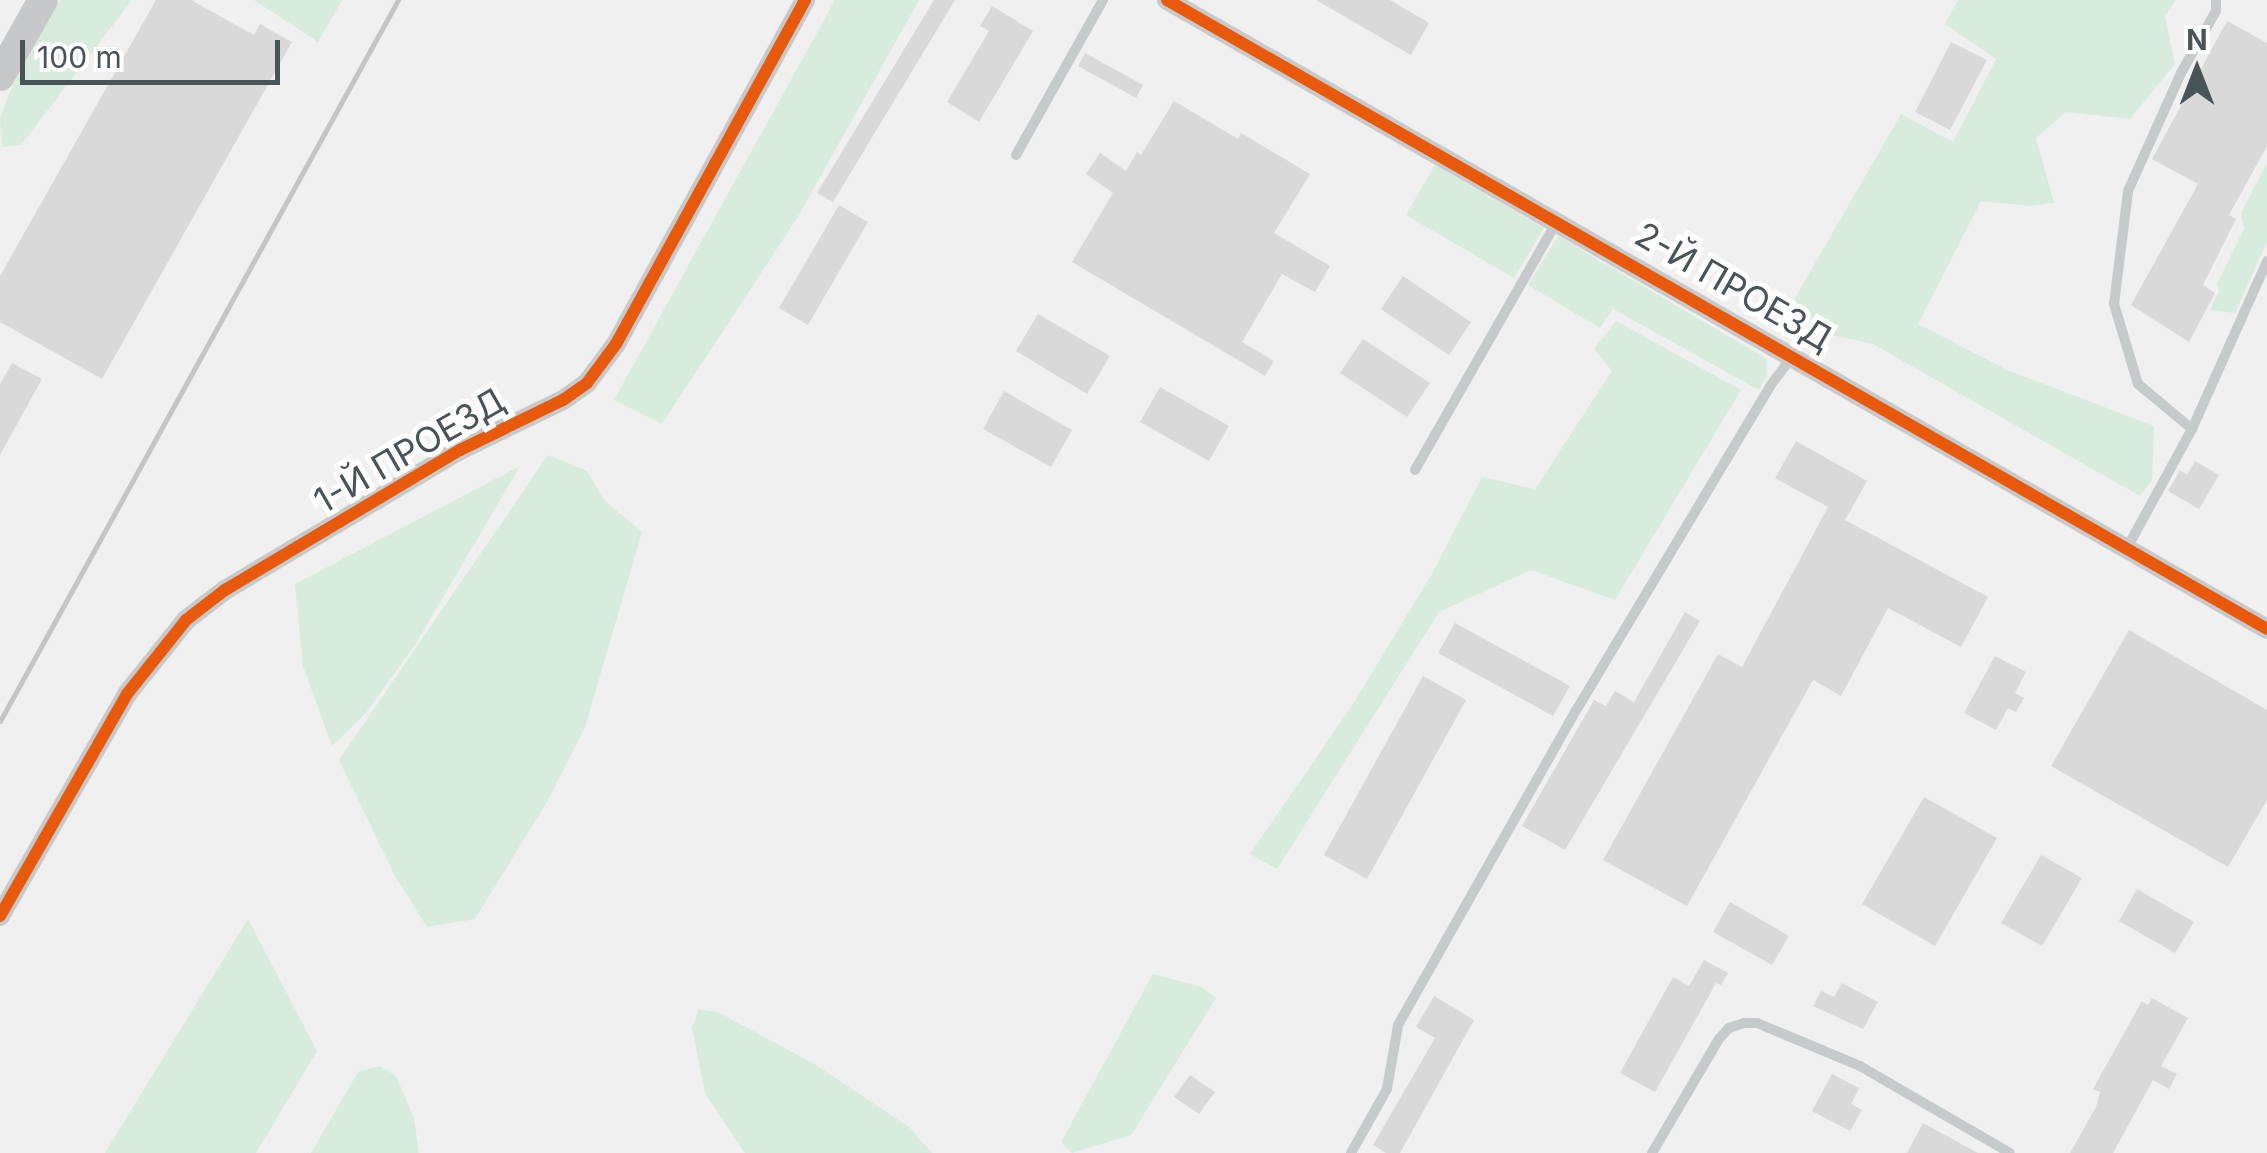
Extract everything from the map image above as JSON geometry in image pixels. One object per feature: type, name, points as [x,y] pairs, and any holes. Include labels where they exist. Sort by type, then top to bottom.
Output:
[{"type":"main road","points":[[0,74],[43,0]]},
{"type":"street","name":"1-Й ПРОЕЗД","points":[[0,916],[127,694],[186,620],[225,590],[460,450],[563,400],[587,383],[616,344],[805,0]]},
{"type":"street","name":"2-Й ПРОЕЗД","points":[[1167,0],[1793,354],[2125,551],[2267,629]]},
{"type":"lane","points":[[1016,155],[1104,0]]},
{"type":"lane","points":[[2192,429],[2138,384],[2114,304],[2128,191],[2181,73],[2216,10],[2216,0]]},
{"type":"lane","points":[[1415,470],[1558,220]]},
{"type":"lane","points":[[2125,551],[2192,429],[2267,261]]},
{"type":"lane","points":[[1351,1153],[1387,1089],[1398,1025],[1587,692],[1793,354]]},
{"type":"lane","points":[[1652,1153],[1719,1039],[1729,1028],[1758,1023],[1860,1066],[2010,1153]]},
{"type":"green space","points":[[60,0],[132,0],[21,145],[2,147],[0,118],[11,89]]},
{"type":"green space","points":[[254,0],[342,0],[318,42]]},
{"type":"green space","points":[[835,0],[919,0],[799,215],[662,424],[614,400]]},
{"type":"green space","points":[[1958,0],[2176,0],[2165,16],[2175,64],[2130,119],[2066,112],[2036,138],[2054,203],[2031,206],[1981,201],[1918,324],[2007,370],[2154,426],[2152,481],[2140,496],[1873,344],[1813,331],[1796,317],[1793,302],[1901,114],[1953,142],[1996,59],[1945,24]]},
{"type":"green space","points":[[2267,163],[2267,242],[2235,313],[2210,310],[2219,291],[2217,284],[2244,229],[2241,213]]},
{"type":"green space","points":[[1435,165],[1544,228],[1514,278],[1406,215]]},
{"type":"green space","points":[[1558,236],[1767,359],[1767,376],[1759,390],[1613,309],[1600,328],[1528,285]]},
{"type":"green space","points":[[1616,321],[1741,390],[1615,600],[1531,570],[1439,612],[1277,869],[1250,854],[1353,704],[1432,574],[1482,477],[1535,489],[1612,371],[1594,349]]},
{"type":"green space","points":[[548,455],[587,471],[604,500],[642,532],[585,727],[548,800],[475,919],[427,927],[394,874],[339,760]]},
{"type":"green space","points":[[520,466],[415,645],[365,714],[332,746],[303,666],[295,584]]},
{"type":"green space","points":[[248,919],[317,1051],[256,1153],[105,1153]]},
{"type":"green space","points":[[1153,974],[1202,987],[1216,998],[1131,1135],[1072,1153],[1061,1142]]},
{"type":"green space","points":[[699,1009],[718,1012],[816,1065],[909,1127],[932,1153],[745,1153],[705,1093],[692,1027]]},
{"type":"green space","points":[[380,1066],[396,1076],[414,1118],[419,1153],[311,1153],[358,1072]]},
{"type":"building","points":[[156,0],[191,0],[254,35],[260,24],[292,42],[102,379],[0,322],[0,276]]},
{"type":"building","points":[[934,0],[955,0],[833,202],[817,193]]},
{"type":"building","points":[[1316,0],[1390,0],[1429,23],[1411,55]]},
{"type":"building","points":[[992,6],[1033,31],[979,122],[947,102],[989,31],[980,26]]},
{"type":"building","points":[[2227,21],[2267,43],[2267,146],[2229,215],[2236,219],[2203,285],[2215,293],[2189,342],[2131,305],[2198,184],[2152,159]]},
{"type":"building","points":[[1951,42],[1987,60],[1950,130],[1915,112]]},
{"type":"building","points":[[1085,53],[1143,85],[1136,98],[1078,66]]},
{"type":"building","points":[[1174,101],[1238,139],[1241,133],[1310,174],[1274,233],[1330,266],[1315,292],[1282,274],[1242,342],[1274,361],[1265,376],[1072,262],[1113,193],[1086,174],[1100,153],[1126,171],[1137,152],[1141,155]]},
{"type":"building","points":[[839,205],[868,222],[808,325],[779,308]]},
{"type":"building","points":[[1403,276],[1471,322],[1449,355],[1381,309]]},
{"type":"building","points":[[1038,314],[1110,356],[1087,394],[1016,351]]},
{"type":"building","points":[[1363,339],[1430,383],[1407,417],[1340,373]]},
{"type":"building","points":[[12,363],[42,379],[0,455],[0,384]]},
{"type":"building","points":[[1160,387],[1229,426],[1209,461],[1140,422]]},
{"type":"building","points":[[1004,391],[1072,430],[1051,467],[983,429]]},
{"type":"building","points":[[1796,441],[1867,481],[1845,520],[1988,597],[1961,647],[1888,608],[1841,696],[1813,680],[1687,906],[1603,860],[1718,654],[1742,667],[1828,507],[1775,478]]},
{"type":"building","points":[[2195,461],[2219,475],[2199,509],[2168,491],[2180,470],[2187,475]]},
{"type":"building","points":[[1685,612],[1700,621],[1565,850],[1522,826],[1594,700],[1606,706],[1615,691],[1634,702]]},
{"type":"building","points":[[1455,623],[1570,686],[1553,716],[1438,653]]},
{"type":"building","points":[[2129,630],[2267,710],[2267,800],[2228,867],[2051,766]]},
{"type":"building","points":[[1995,656],[2026,672],[2015,693],[2024,698],[2016,712],[2008,708],[1996,730],[1964,713]]},
{"type":"building","points":[[1423,676],[1466,700],[1367,879],[1324,855]]},
{"type":"building","points":[[1924,797],[1997,838],[1935,946],[1862,904]]},
{"type":"building","points":[[2041,855],[2082,878],[2042,946],[2001,923]]},
{"type":"building","points":[[2137,889],[2194,922],[2175,953],[2119,921]]},
{"type":"building","points":[[1730,902],[1789,936],[1772,965],[1713,932]]},
{"type":"building","points":[[1704,960],[1728,973],[1721,985],[1716,983],[1655,1092],[1620,1073],[1673,977],[1689,986]]},
{"type":"building","points":[[1842,983],[1878,1002],[1863,1029],[1813,1006],[1821,991],[1834,997]]},
{"type":"building","points":[[1434,996],[1474,1020],[1400,1153],[1386,1153],[1373,1145],[1435,1038],[1416,1027]]},
{"type":"building","points":[[2152,998],[2188,1018],[2161,1066],[2177,1074],[2169,1089],[2153,1080],[2113,1153],[2070,1153],[2096,1107],[2100,1092],[2093,1089],[2142,1001],[2148,1005]]},
{"type":"building","points":[[1832,1074],[1859,1088],[1851,1104],[1862,1110],[1850,1131],[1812,1111]]},
{"type":"building","points":[[1190,1075],[1215,1092],[1199,1114],[1174,1097]]},
{"type":"building","points":[[1923,1123],[1978,1153],[1907,1153]]},
{"type":"railway","points":[[0,721],[398,0]]},
{"type":"cycle path","points":[[0,916],[127,694],[186,620],[225,590],[460,450],[563,400],[587,383],[616,344],[805,0]]},
{"type":"cycle path","points":[[1167,0],[2267,629]]}]
